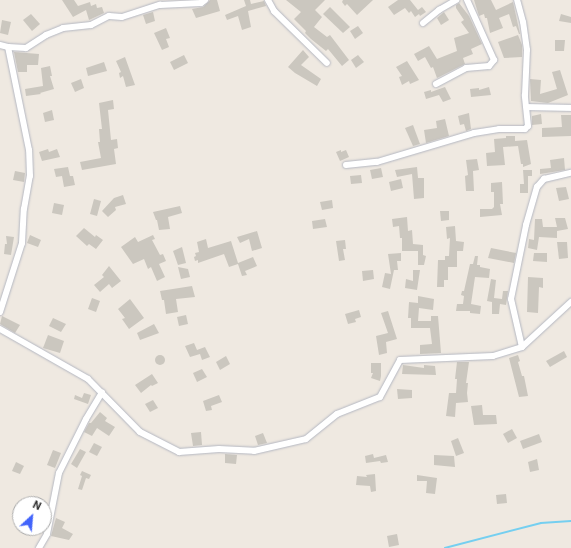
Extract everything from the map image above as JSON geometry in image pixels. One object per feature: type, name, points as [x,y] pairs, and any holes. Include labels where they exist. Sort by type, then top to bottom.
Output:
[{"type":"street","points":[[0,45],[26,48],[46,35],[63,28],[91,25],[109,16],[122,17],[160,5],[200,3],[205,0]]},
{"type":"street","points":[[268,0],[274,11],[327,63]]},
{"type":"street","points":[[423,23],[439,10],[456,0]]},
{"type":"street","points":[[436,84],[466,68],[489,66],[494,60],[467,0]]},
{"type":"street","points":[[346,165],[377,162],[474,133],[499,129],[525,129],[528,126],[528,107],[525,95],[528,50],[517,0]]},
{"type":"street","points":[[0,312],[22,243],[24,210],[30,176],[29,150],[8,47]]},
{"type":"street","points":[[528,107],[571,108]]},
{"type":"street","points":[[522,347],[511,299],[526,225],[537,187],[544,179],[571,173]]},
{"type":"street","points":[[0,329],[88,379],[140,432],[179,452],[219,449],[254,451],[306,439],[337,414],[380,397],[400,360],[493,356],[522,347],[571,302]]},
{"type":"street","points":[[39,548],[47,534],[59,473],[86,419],[102,392]]},
{"type":"building","points":[[62,0],[74,0],[78,6],[90,2],[91,6],[96,4],[97,8],[102,7],[104,13],[89,20],[86,10],[73,17]]},
{"type":"building","points":[[210,0],[217,0],[220,11],[196,18],[192,9],[203,7]]},
{"type":"building","points":[[244,0],[250,0],[251,4],[264,1],[266,6],[248,11],[251,27],[242,30],[238,16],[227,20],[225,15],[246,6]]},
{"type":"building","points":[[286,0],[325,0],[315,10],[322,17],[314,27],[327,37],[330,35],[349,60],[342,66],[328,49],[326,51],[311,39],[305,33],[306,31],[294,19],[301,12]]},
{"type":"building","points":[[343,0],[373,0],[357,15],[347,4],[345,6],[342,2]]},
{"type":"building","points":[[398,0],[410,0],[418,10],[422,7],[426,12],[415,17],[411,11],[409,13],[405,8],[394,15],[388,7]]},
{"type":"building","points":[[474,0],[491,0],[496,10],[513,2],[520,34],[516,26],[513,27],[509,14],[499,18],[503,28],[490,33],[487,18],[485,18],[484,14],[479,16]]},
{"type":"building","points":[[459,3],[469,16],[482,44],[471,49],[473,54],[463,58],[465,64],[437,78],[433,67],[431,68],[425,57],[418,61],[414,54],[429,46],[437,59],[457,51],[454,38],[469,33],[461,22],[464,20],[456,8],[456,5]]},
{"type":"building","points":[[330,7],[350,27],[343,33],[323,14]]},
{"type":"building","points":[[153,12],[155,21],[146,24],[143,15]]},
{"type":"building","points":[[444,12],[449,20],[441,25],[437,18]]},
{"type":"building","points":[[31,14],[40,24],[32,31],[23,20]]},
{"type":"building","points":[[561,14],[571,17],[571,23],[559,21]]},
{"type":"building","points":[[2,20],[11,22],[8,35],[0,33]]},
{"type":"building","points":[[358,26],[363,33],[355,39],[350,31]]},
{"type":"building","points":[[166,28],[170,38],[166,39],[169,47],[162,50],[154,33]]},
{"type":"building","points":[[518,35],[522,45],[522,57],[504,58],[498,42]]},
{"type":"building","points":[[555,40],[565,40],[564,51],[555,51]]},
{"type":"building","points":[[303,50],[309,57],[301,65],[321,79],[317,86],[288,67]]},
{"type":"building","points":[[14,52],[39,54],[38,65],[27,65],[27,72],[18,72]]},
{"type":"building","points":[[184,55],[188,63],[174,70],[170,62]]},
{"type":"building","points":[[358,55],[364,62],[356,68],[351,60]]},
{"type":"building","points":[[125,57],[135,85],[126,87],[123,76],[120,78],[119,73],[121,72],[116,61]]},
{"type":"building","points":[[407,61],[419,80],[410,84],[409,81],[402,85],[399,77],[402,76],[396,67]]},
{"type":"building","points":[[104,62],[107,71],[88,76],[86,68]]},
{"type":"building","points":[[50,66],[52,76],[50,76],[54,89],[40,93],[41,94],[26,96],[25,89],[43,86],[41,68]]},
{"type":"building","points":[[560,70],[568,95],[548,103],[531,101],[530,79],[541,80],[540,94],[557,89],[552,72]]},
{"type":"building","points":[[81,79],[84,88],[75,92],[71,83]]},
{"type":"building","points":[[445,87],[451,99],[443,102],[439,95],[426,99],[424,92],[431,90],[431,92]]},
{"type":"building","points":[[489,87],[491,95],[471,97],[470,89],[479,88],[479,90]]},
{"type":"building","points":[[113,100],[114,109],[108,110],[111,140],[117,139],[118,148],[114,149],[116,164],[82,170],[80,162],[101,158],[98,142],[100,142],[99,129],[102,129],[99,103]]},
{"type":"building","points":[[52,110],[54,120],[45,122],[43,113]]},
{"type":"building","points":[[469,113],[471,129],[466,131],[464,124],[460,125],[458,116]]},
{"type":"building","points":[[541,114],[542,124],[532,125],[532,116]]},
{"type":"building","points":[[561,115],[571,115],[571,136],[542,137],[542,128],[562,127]]},
{"type":"building","points":[[445,119],[449,136],[426,143],[424,130],[437,128],[436,121]]},
{"type":"building","points":[[413,125],[420,144],[413,146],[405,128]]},
{"type":"building","points":[[506,136],[515,136],[515,141],[527,140],[531,164],[523,167],[523,164],[521,164],[518,146],[503,147],[505,165],[487,166],[486,153],[495,152],[494,139],[506,138]]},
{"type":"building","points":[[48,149],[49,152],[57,149],[60,157],[42,161],[39,152]]},
{"type":"building","points":[[341,150],[341,152],[346,150],[349,157],[340,161],[336,152]]},
{"type":"building","points":[[564,158],[565,170],[540,174],[540,169],[551,168],[550,160]]},
{"type":"building","points":[[477,159],[479,170],[473,171],[474,191],[466,191],[465,176],[468,175],[466,160]]},
{"type":"building","points":[[68,167],[70,176],[73,176],[75,185],[64,187],[62,176],[56,177],[54,169]]},
{"type":"building","points":[[417,167],[418,178],[424,178],[424,198],[414,199],[412,174],[397,177],[395,170]]},
{"type":"building","points":[[381,168],[383,177],[372,179],[370,170]]},
{"type":"building","points":[[523,170],[532,170],[532,176],[528,176],[528,193],[520,193],[520,184],[524,184]]},
{"type":"building","points":[[15,171],[25,173],[24,182],[13,180]]},
{"type":"building","points":[[361,175],[362,183],[351,184],[350,176]]},
{"type":"building","points":[[401,179],[403,188],[391,191],[389,182]]},
{"type":"building","points":[[502,182],[503,204],[500,204],[502,215],[480,217],[480,209],[492,209],[494,207],[494,192],[491,192],[491,183]]},
{"type":"building","points":[[566,187],[569,199],[559,201],[556,188]]},
{"type":"building","points":[[123,195],[126,204],[115,207],[116,210],[108,217],[102,211],[114,198]]},
{"type":"building","points":[[94,199],[101,201],[97,216],[90,214]]},
{"type":"building","points":[[332,200],[333,208],[322,210],[320,202]]},
{"type":"building","points":[[54,203],[64,205],[62,215],[52,213]]},
{"type":"building","points":[[180,206],[182,213],[168,217],[170,229],[159,230],[157,220],[153,212]]},
{"type":"building","points":[[440,211],[449,211],[449,220],[441,221]]},
{"type":"building","points":[[407,217],[408,231],[412,230],[413,244],[423,245],[423,255],[426,256],[424,265],[418,265],[418,251],[402,251],[402,238],[400,238],[399,226],[393,227],[392,219]]},
{"type":"building","points":[[555,218],[565,218],[568,229],[557,231],[557,238],[539,237],[537,250],[528,248],[529,239],[534,240],[535,219],[542,219],[543,227],[557,227]]},
{"type":"building","points":[[325,219],[327,227],[313,229],[312,221]]},
{"type":"building","points":[[455,226],[456,241],[464,242],[463,251],[457,251],[457,267],[448,267],[448,280],[444,280],[444,287],[437,287],[438,260],[445,260],[445,256],[449,256],[450,238],[447,239],[446,227]]},
{"type":"building","points":[[84,228],[95,237],[96,235],[103,240],[96,249],[89,244],[87,246],[76,236]]},
{"type":"building","points":[[257,231],[262,248],[252,251],[249,239],[240,243],[237,237]]},
{"type":"building","points":[[30,235],[41,240],[38,247],[27,243]]},
{"type":"building","points":[[153,235],[155,239],[152,240],[160,255],[163,254],[166,261],[159,264],[165,277],[157,281],[151,267],[148,269],[144,259],[133,264],[121,247],[135,237],[138,242]]},
{"type":"building","points":[[6,236],[14,237],[11,255],[4,254],[5,244],[7,244]]},
{"type":"building","points":[[206,239],[208,248],[231,241],[238,263],[253,257],[257,266],[245,271],[247,275],[242,276],[238,264],[229,267],[224,254],[198,263],[198,260],[195,261],[194,257],[196,256],[195,253],[199,252],[197,242]]},
{"type":"building","points":[[345,240],[346,249],[343,249],[345,260],[339,261],[336,241]]},
{"type":"building","points":[[557,242],[567,242],[568,258],[559,259]]},
{"type":"building","points":[[182,247],[186,263],[178,265],[173,251]]},
{"type":"building","points":[[491,248],[516,253],[514,263],[488,258]]},
{"type":"building","points":[[401,253],[401,261],[397,261],[398,270],[394,270],[390,289],[382,287],[385,273],[391,274],[388,254]]},
{"type":"building","points":[[534,253],[547,253],[547,262],[533,261]]},
{"type":"building","points":[[475,256],[478,256],[477,265],[490,269],[489,278],[475,277],[471,304],[481,306],[480,314],[470,313],[470,311],[456,311],[457,304],[463,304],[464,296],[461,295],[462,291],[464,291],[470,264],[473,264]]},
{"type":"building","points":[[109,266],[121,281],[112,288],[109,284],[100,292],[94,285],[104,277],[102,275]]},
{"type":"building","points":[[178,267],[188,269],[190,277],[181,279]]},
{"type":"building","points":[[373,270],[374,279],[363,281],[362,271]]},
{"type":"building","points":[[413,270],[420,270],[417,290],[405,288],[406,279],[413,281]]},
{"type":"building","points":[[528,277],[543,278],[543,288],[539,287],[538,313],[527,312]]},
{"type":"building","points":[[491,279],[496,280],[494,298],[502,299],[503,291],[508,291],[506,305],[500,304],[499,314],[492,314],[492,302],[487,301]]},
{"type":"building","points":[[192,286],[195,297],[176,299],[178,312],[166,314],[164,300],[162,300],[160,291]]},
{"type":"building","points":[[418,296],[434,299],[433,310],[419,308],[418,321],[431,321],[431,316],[438,316],[441,353],[420,354],[420,345],[432,344],[430,328],[411,328],[411,318],[408,318],[409,302],[418,303]]},
{"type":"building","points":[[92,298],[100,301],[96,312],[88,309]]},
{"type":"building","points":[[130,299],[144,318],[129,329],[122,319],[125,318],[118,309]]},
{"type":"building","points":[[359,310],[361,317],[355,319],[356,322],[348,324],[345,314]]},
{"type":"building","points":[[388,311],[397,339],[386,342],[387,353],[379,355],[376,336],[388,333],[381,313]]},
{"type":"building","points":[[186,315],[188,324],[179,326],[177,317]]},
{"type":"building","points":[[2,316],[20,325],[15,333],[0,324]]},
{"type":"building","points":[[53,318],[66,324],[61,332],[49,326]]},
{"type":"building","points":[[154,324],[159,333],[140,340],[137,333]]},
{"type":"building","points":[[48,335],[64,341],[60,353],[43,348]]},
{"type":"building","points":[[194,343],[197,350],[205,347],[210,357],[202,360],[200,354],[190,357],[185,346]]},
{"type":"building","points":[[564,351],[567,357],[550,367],[546,361]]},
{"type":"building","points":[[158,355],[162,355],[164,356],[164,364],[158,365],[155,362],[155,358]]},
{"type":"building","points":[[518,355],[520,361],[518,362],[522,376],[524,376],[528,396],[519,397],[509,358]]},
{"type":"building","points":[[226,356],[230,364],[220,370],[216,362]]},
{"type":"building","points":[[457,362],[469,362],[466,383],[468,383],[468,402],[456,403],[455,417],[446,416],[449,393],[456,393],[457,379],[455,379]]},
{"type":"building","points":[[371,363],[381,363],[380,381],[371,378],[373,373],[371,373]]},
{"type":"building","points":[[403,365],[424,368],[424,365],[435,366],[436,375],[402,374]]},
{"type":"building","points":[[202,369],[207,377],[197,382],[193,373]]},
{"type":"building","points":[[152,374],[158,383],[152,386],[151,385],[141,393],[135,385]]},
{"type":"building","points":[[397,389],[412,390],[412,398],[398,399]]},
{"type":"building","points":[[84,393],[91,395],[88,404],[74,399],[75,395],[82,398]]},
{"type":"building","points":[[219,395],[222,402],[211,406],[212,410],[206,411],[203,401]]},
{"type":"building","points":[[153,400],[158,408],[150,412],[145,404]]},
{"type":"building","points":[[482,405],[483,415],[496,415],[497,424],[474,425],[471,406]]},
{"type":"building","points":[[100,412],[107,418],[105,421],[115,427],[109,436],[97,428],[92,436],[84,432],[89,423],[91,423]]},
{"type":"building","points":[[512,429],[517,438],[508,443],[503,434]]},
{"type":"building","points":[[201,432],[202,445],[193,446],[191,433]]},
{"type":"building","points":[[263,433],[267,443],[258,445],[255,436]]},
{"type":"building","points":[[539,434],[542,442],[523,449],[520,441]]},
{"type":"building","points":[[458,438],[464,453],[456,456],[451,441]]},
{"type":"building","points":[[94,443],[102,447],[97,456],[89,452]]},
{"type":"building","points":[[80,449],[86,452],[77,468],[71,464]]},
{"type":"building","points":[[53,450],[61,453],[55,468],[47,465]]},
{"type":"building","points":[[225,454],[237,455],[236,464],[225,463]]},
{"type":"building","points":[[373,454],[374,458],[386,455],[388,462],[381,463],[380,461],[366,463],[365,456]]},
{"type":"building","points":[[434,455],[454,456],[455,467],[434,465]]},
{"type":"building","points":[[537,459],[539,470],[530,472],[528,462]]},
{"type":"building","points":[[16,462],[24,466],[20,474],[12,471]]},
{"type":"building","points":[[82,471],[91,475],[89,479],[86,478],[82,490],[78,489]]},
{"type":"building","points":[[375,474],[376,491],[371,492],[370,486],[356,485],[357,476],[367,477],[366,475]]},
{"type":"building","points":[[417,475],[437,478],[435,494],[426,493],[427,481],[417,481]]},
{"type":"building","points":[[506,494],[507,503],[497,504],[496,495]]},
{"type":"building","points":[[56,518],[65,522],[62,528],[73,534],[69,540],[51,536]]},
{"type":"building","points":[[397,534],[399,545],[389,547],[387,536]]},
{"type":"waterway","points":[[445,548],[541,523],[571,521]]}]
